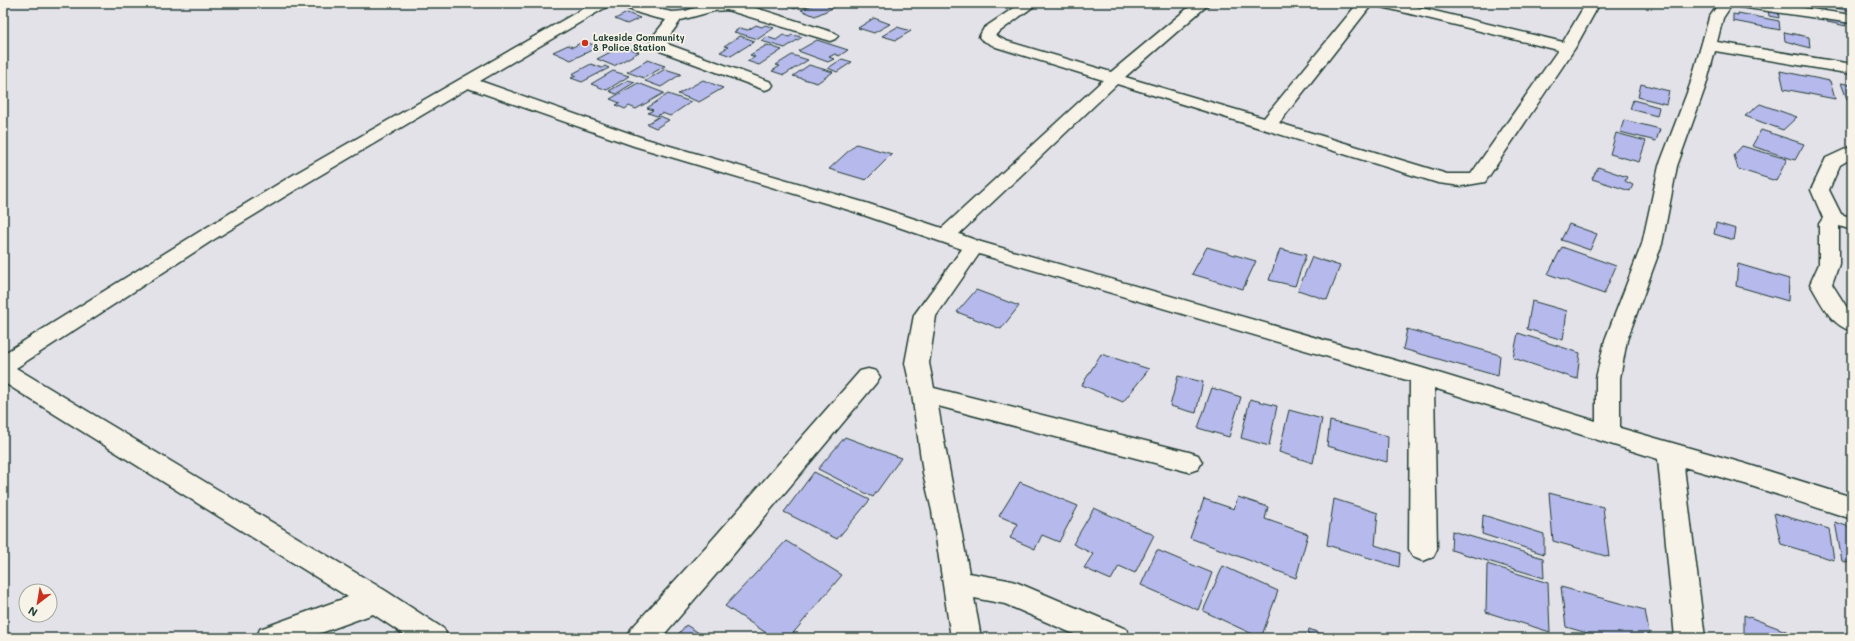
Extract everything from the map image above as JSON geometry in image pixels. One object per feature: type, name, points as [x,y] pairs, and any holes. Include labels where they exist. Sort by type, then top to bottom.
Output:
[{"type":"street","points":[[3,365],[212,232],[389,126],[603,3]]},
{"type":"street","points":[[627,3],[670,16],[676,16],[713,6],[728,5],[830,36]]},
{"type":"street","points":[[1031,3],[989,31],[987,37],[1001,44],[1114,79],[1267,126],[1459,182],[1470,181],[1478,178],[1567,48],[1594,3]]},
{"type":"street","points":[[946,236],[1114,79],[1203,3]]},
{"type":"street","points":[[1267,126],[1366,3]]},
{"type":"street","points":[[1383,3],[1567,48]]},
{"type":"street","points":[[1608,433],[1608,378],[1616,340],[1635,293],[1652,244],[1668,166],[1698,86],[1716,18],[1726,3]]},
{"type":"street","points":[[1740,3],[1852,19]]},
{"type":"street","points":[[676,16],[659,39],[659,43],[665,48],[765,85]]},
{"type":"street","points":[[1709,45],[1852,69]]},
{"type":"street","points":[[467,82],[664,150],[815,194],[974,246],[1422,376],[1670,453],[1746,474],[1852,508]]},
{"type":"street","points":[[1852,151],[1832,162],[1820,190],[1833,218],[1852,224]]},
{"type":"street","points":[[1833,218],[1829,224],[1829,264],[1821,284],[1841,316],[1852,324]]},
{"type":"street","points":[[966,638],[958,583],[945,511],[936,473],[924,394],[917,363],[925,315],[974,246]]},
{"type":"street","points":[[3,371],[376,600],[434,638]]},
{"type":"street","points":[[1422,376],[1423,549]]},
{"type":"street","points":[[642,638],[722,548],[868,377]]},
{"type":"street","points":[[924,394],[1189,462]]},
{"type":"street","points":[[1670,453],[1690,638]]},
{"type":"street","points":[[958,583],[1008,592],[1115,638]]},
{"type":"street","points":[[271,638],[376,600]]},
{"type":"building","points":[[688,3],[704,3],[689,11],[679,7]]},
{"type":"building","points":[[779,3],[806,3],[795,9]]},
{"type":"building","points":[[816,3],[834,3],[839,5],[815,16],[801,10]]},
{"type":"building","points":[[1799,3],[1824,3],[1826,12],[1800,7]]},
{"type":"building","points":[[1834,3],[1852,3],[1852,11],[1835,8]]},
{"type":"building","points":[[1768,9],[1778,11],[1779,18],[1769,16]]},
{"type":"building","points":[[627,13],[640,18],[627,24],[615,19]]},
{"type":"building","points":[[1738,13],[1779,21],[1780,30],[1733,21],[1733,14],[1738,15]]},
{"type":"building","points":[[874,18],[890,24],[874,33],[858,28]]},
{"type":"building","points":[[1827,18],[1845,22],[1846,26],[1827,22]]},
{"type":"building","points":[[756,25],[762,27],[765,25],[774,28],[758,39],[734,32],[740,28],[748,30]]},
{"type":"building","points":[[897,27],[911,31],[896,40],[882,36]]},
{"type":"building","points":[[1784,32],[1809,37],[1810,48],[1785,41]]},
{"type":"building","points":[[783,35],[789,37],[792,35],[802,37],[785,48],[761,41],[767,37],[776,40]]},
{"type":"building","points":[[740,36],[755,41],[731,56],[720,52],[728,47],[724,46]]},
{"type":"building","points":[[817,40],[848,50],[839,56],[835,54],[829,57],[834,59],[828,62],[798,51]]},
{"type":"building","points":[[584,41],[598,47],[571,60],[553,52],[568,45],[573,47]]},
{"type":"building","points":[[767,45],[782,50],[759,65],[747,61],[755,57],[750,55]]},
{"type":"building","points":[[622,46],[639,52],[614,66],[597,59]]},
{"type":"building","points":[[792,55],[808,60],[784,75],[772,71],[780,66],[776,65]]},
{"type":"building","points":[[842,59],[852,62],[837,72],[828,68]]},
{"type":"building","points":[[648,60],[665,66],[644,78],[627,72]]},
{"type":"building","points":[[591,64],[602,68],[605,66],[609,68],[582,82],[571,78],[576,76],[572,74]]},
{"type":"building","points":[[809,65],[833,72],[817,83],[793,76]]},
{"type":"building","points":[[665,69],[681,74],[661,87],[645,81]]},
{"type":"building","points":[[613,71],[629,76],[607,90],[591,84]]},
{"type":"building","points":[[1780,71],[1830,81],[1835,99],[1784,89]]},
{"type":"building","points":[[628,80],[635,82],[616,94],[609,91]]},
{"type":"building","points":[[703,80],[723,88],[699,102],[678,94]]},
{"type":"building","points":[[638,83],[664,93],[636,109],[629,106],[625,109],[616,105],[620,103],[610,99]]},
{"type":"building","points":[[1841,83],[1852,85],[1852,100],[1847,99]]},
{"type":"building","points":[[1641,84],[1669,91],[1666,104],[1638,97]]},
{"type":"building","points":[[668,94],[691,102],[670,116],[662,113],[657,116],[648,113],[653,110],[647,108]]},
{"type":"building","points":[[1633,100],[1659,107],[1657,116],[1630,109]]},
{"type":"building","points":[[1760,104],[1797,117],[1783,130],[1745,116]]},
{"type":"building","points":[[660,116],[669,120],[656,128],[647,124]]},
{"type":"building","points":[[1624,120],[1660,129],[1656,141],[1620,132]]},
{"type":"building","points":[[1761,130],[1804,144],[1795,160],[1752,146]]},
{"type":"building","points":[[1616,133],[1646,141],[1639,162],[1610,154]]},
{"type":"building","points":[[856,144],[892,154],[866,180],[829,169]]},
{"type":"building","points":[[1742,146],[1787,159],[1776,181],[1738,169],[1734,155]]},
{"type":"building","points":[[1598,167],[1627,177],[1625,181],[1633,185],[1630,191],[1592,179]]},
{"type":"building","points":[[1716,223],[1736,229],[1734,240],[1714,234]]},
{"type":"building","points":[[1569,224],[1597,234],[1590,250],[1561,240]]},
{"type":"building","points":[[1207,247],[1256,261],[1243,289],[1192,274]]},
{"type":"building","points":[[1562,247],[1616,266],[1604,294],[1548,274]]},
{"type":"building","points":[[1280,249],[1306,255],[1295,286],[1269,280]]},
{"type":"building","points":[[1312,257],[1340,266],[1327,300],[1298,290]]},
{"type":"building","points":[[1738,264],[1789,279],[1788,301],[1736,286]]},
{"type":"building","points":[[976,290],[1019,306],[1001,329],[957,312]]},
{"type":"building","points":[[1532,301],[1567,311],[1563,340],[1527,329]]},
{"type":"building","points":[[1407,329],[1500,355],[1498,376],[1403,349]]},
{"type":"building","points":[[1518,333],[1580,353],[1577,379],[1513,358]]},
{"type":"building","points":[[1101,354],[1149,369],[1123,402],[1082,385]]},
{"type":"building","points":[[1178,376],[1203,382],[1196,413],[1170,406]]},
{"type":"building","points":[[1212,388],[1241,397],[1229,437],[1198,428]]},
{"type":"building","points":[[1250,399],[1277,406],[1269,446],[1241,438]]},
{"type":"building","points":[[1289,410],[1322,419],[1313,463],[1279,452]]},
{"type":"building","points":[[1330,421],[1388,436],[1387,462],[1327,446]]},
{"type":"building","points":[[845,437],[901,458],[873,497],[818,469]]},
{"type":"building","points":[[814,472],[870,500],[837,539],[784,512]]},
{"type":"building","points":[[1020,482],[1078,506],[1059,542],[1042,535],[1035,549],[1010,538],[1018,524],[999,516]]},
{"type":"building","points":[[1549,493],[1603,507],[1609,557],[1553,541]]},
{"type":"building","points":[[1238,497],[1268,507],[1265,519],[1308,534],[1296,578],[1190,538],[1204,499],[1234,509]]},
{"type":"building","points":[[1334,499],[1378,513],[1375,545],[1400,553],[1399,567],[1327,545]]},
{"type":"building","points":[[1094,508],[1154,535],[1135,573],[1119,566],[1111,580],[1084,568],[1093,554],[1073,544]]},
{"type":"building","points":[[1774,513],[1829,529],[1834,560],[1781,544]]},
{"type":"building","points":[[1483,515],[1544,534],[1544,554],[1482,534]]},
{"type":"building","points":[[1835,522],[1852,528],[1852,564],[1842,561]]},
{"type":"building","points":[[1452,531],[1543,558],[1544,578],[1451,550]]},
{"type":"building","points":[[786,541],[842,575],[789,638],[774,638],[725,606]]},
{"type":"building","points":[[1157,550],[1212,573],[1198,610],[1141,585]]},
{"type":"building","points":[[1487,564],[1548,583],[1550,632],[1486,612]]},
{"type":"building","points":[[1223,566],[1278,591],[1261,638],[1203,611]]},
{"type":"building","points":[[1561,587],[1645,610],[1650,638],[1605,638],[1566,627]]},
{"type":"building","points":[[1744,615],[1804,638],[1744,638]]},
{"type":"building","points":[[686,625],[707,638],[675,638]]},
{"type":"building","points":[[1309,629],[1332,638],[1307,638]]},
{"type":"place","name":"Lakeside Community 8 Police Station","points":[[585,43]]}]
